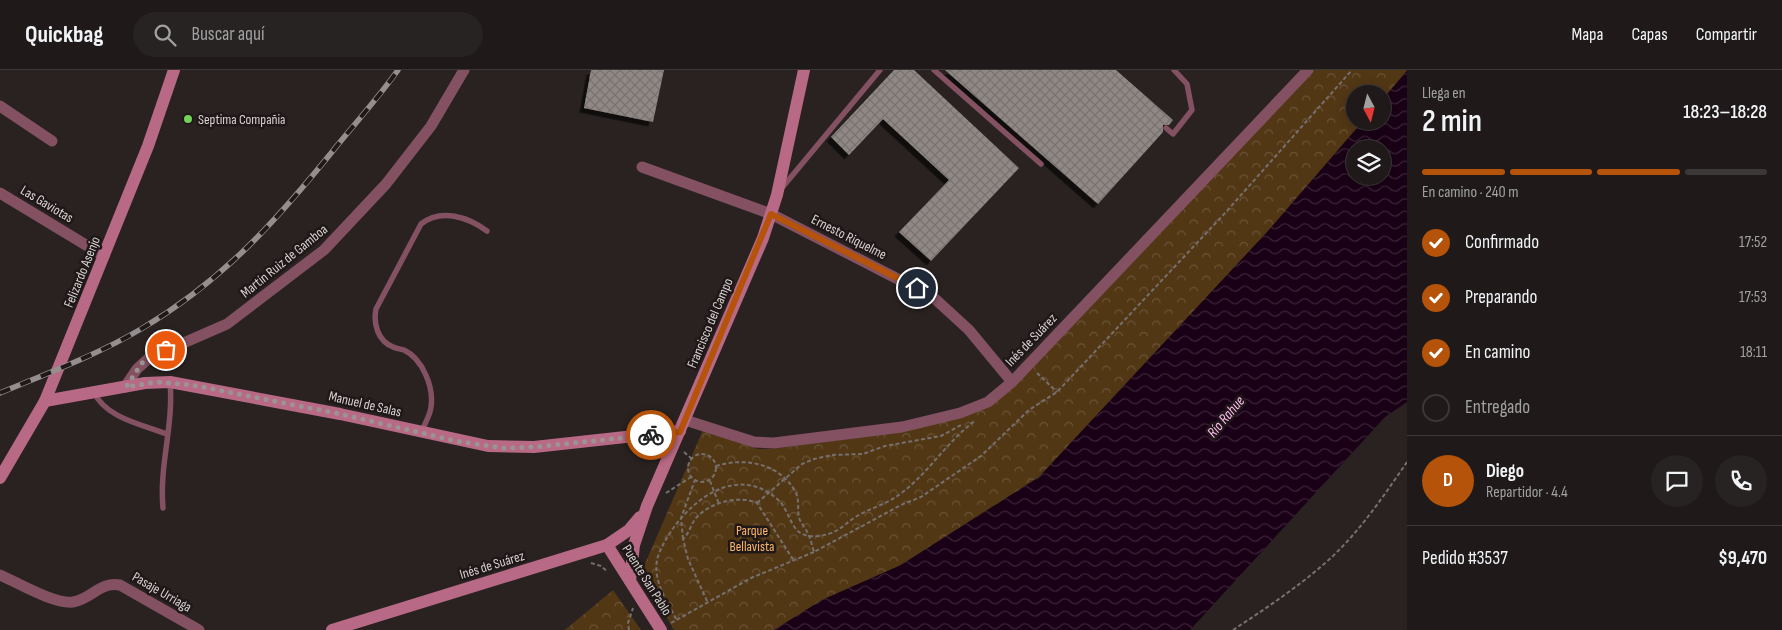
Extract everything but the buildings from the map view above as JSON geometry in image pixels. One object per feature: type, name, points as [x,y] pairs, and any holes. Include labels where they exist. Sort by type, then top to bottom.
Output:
[{"type":"street","name":"Felizardo Asenjo","points":[[0,478],[45,401],[148,146],[174,70]]},
{"type":"street","name":"Martín Ruiz de Gamboa","points":[[126,387],[137,369],[149,358],[228,324],[324,250],[386,184],[431,126],[464,70]]},
{"type":"street","name":"Francisco del Campo","points":[[630,582],[634,545],[647,506],[771,214],[777,195],[804,70]]},
{"type":"street","name":"Inés de Suárez","points":[[682,426],[754,442],[774,444],[902,427],[960,413],[988,402],[1012,382],[1308,70]]},
{"type":"street","points":[[0,106],[52,141]]},
{"type":"street","name":"Ernesto Riquelme","points":[[642,167],[771,214],[933,297],[969,330],[1012,382]]},
{"type":"street","name":"Las Gaviotas","points":[[0,192],[104,256]]},
{"type":"street","name":"Manuel de Salas","points":[[45,401],[126,387],[170,382],[340,414],[481,445],[517,448],[682,426]]},
{"type":"street","name":"Inés de Suárez","points":[[332,630],[607,545],[629,530],[647,506]]},
{"type":"street","name":"Puente San Pablo","points":[[607,545],[661,630]]},
{"type":"street","name":"Pasaje Urriaga","points":[[0,575],[55,599],[69,602],[80,600],[106,585],[120,585],[199,630]]},
{"type":"lane","points":[[777,195],[880,70]]},
{"type":"lane","points":[[934,70],[1041,164]]},
{"type":"lane","points":[[1166,128],[1173,134],[1192,110],[1187,84],[1174,70]]},
{"type":"lane","points":[[421,433],[431,408],[429,383],[422,368],[411,355],[388,344],[380,337],[375,321],[376,309],[421,224],[426,220],[438,215],[453,216],[471,221],[487,231]]},
{"type":"lane","points":[[163,508],[162,468],[171,407],[170,382]]},
{"type":"lane","points":[[94,392],[99,401],[109,411],[168,434]]},
{"type":"path","points":[[1031,378],[1036,372],[1057,392]]},
{"type":"path","points":[[680,518],[714,491],[732,484],[744,484],[769,492],[787,509],[799,531],[809,536],[829,534],[856,517],[901,494],[956,436],[981,416],[941,436],[886,446],[863,454],[832,455],[814,459],[802,464],[769,492],[757,503]]},
{"type":"path","points":[[679,457],[682,449],[692,459]]},
{"type":"path","points":[[700,454],[713,458],[716,470],[710,480],[702,482],[691,477],[688,468],[692,459],[700,454]]},
{"type":"path","points":[[1233,630],[1273,604],[1333,556],[1373,512],[1407,462]]},
{"type":"path","points":[[666,488],[663,496],[691,477]]},
{"type":"path","points":[[694,480],[680,518],[659,552],[656,566],[661,589],[676,619],[751,578],[814,552]]},
{"type":"path","points":[[710,480],[719,504]]},
{"type":"path","points":[[684,539],[698,515],[732,498],[747,499],[757,503],[794,561]]},
{"type":"path","points":[[680,518],[688,559],[707,601]]},
{"type":"path","points":[[591,563],[601,566],[612,577]]},
{"type":"path","points":[[629,630],[628,623],[634,606],[638,612]]},
{"type":"green space","name":"Parque Bellavista","points":[[1313,70],[1407,70],[1391,89],[1391,85],[1346,85],[1346,130],[1355,130],[1268,231],[1039,477],[901,565],[822,600],[774,630],[674,630],[641,573],[703,430],[758,449],[772,449],[899,432],[989,403]]},
{"type":"green space","points":[[613,590],[641,630],[565,630],[566,629]]},
{"type":"water","name":"Río Rahue","points":[[1407,71],[1407,402],[1385,417],[1190,630],[774,630],[822,600],[901,565],[1039,477],[1268,231],[1346,141],[1346,185],[1391,185],[1391,140],[1347,140],[1355,130],[1391,130],[1391,90]]},
{"type":"railway","points":[[0,393],[72,363],[141,329],[171,310],[224,269],[270,224],[314,174],[398,70]]},
{"type":"way so far","points":[[166,350],[142,363],[126,387],[157,382],[192,385],[340,414],[456,441],[503,448],[534,447],[651,435]]},
{"type":"place","name":"Septima Compañia","points":[[188,119]]},
{"type":"route","points":[[651,435],[680,432],[754,259],[771,214],[917,288]]}]
